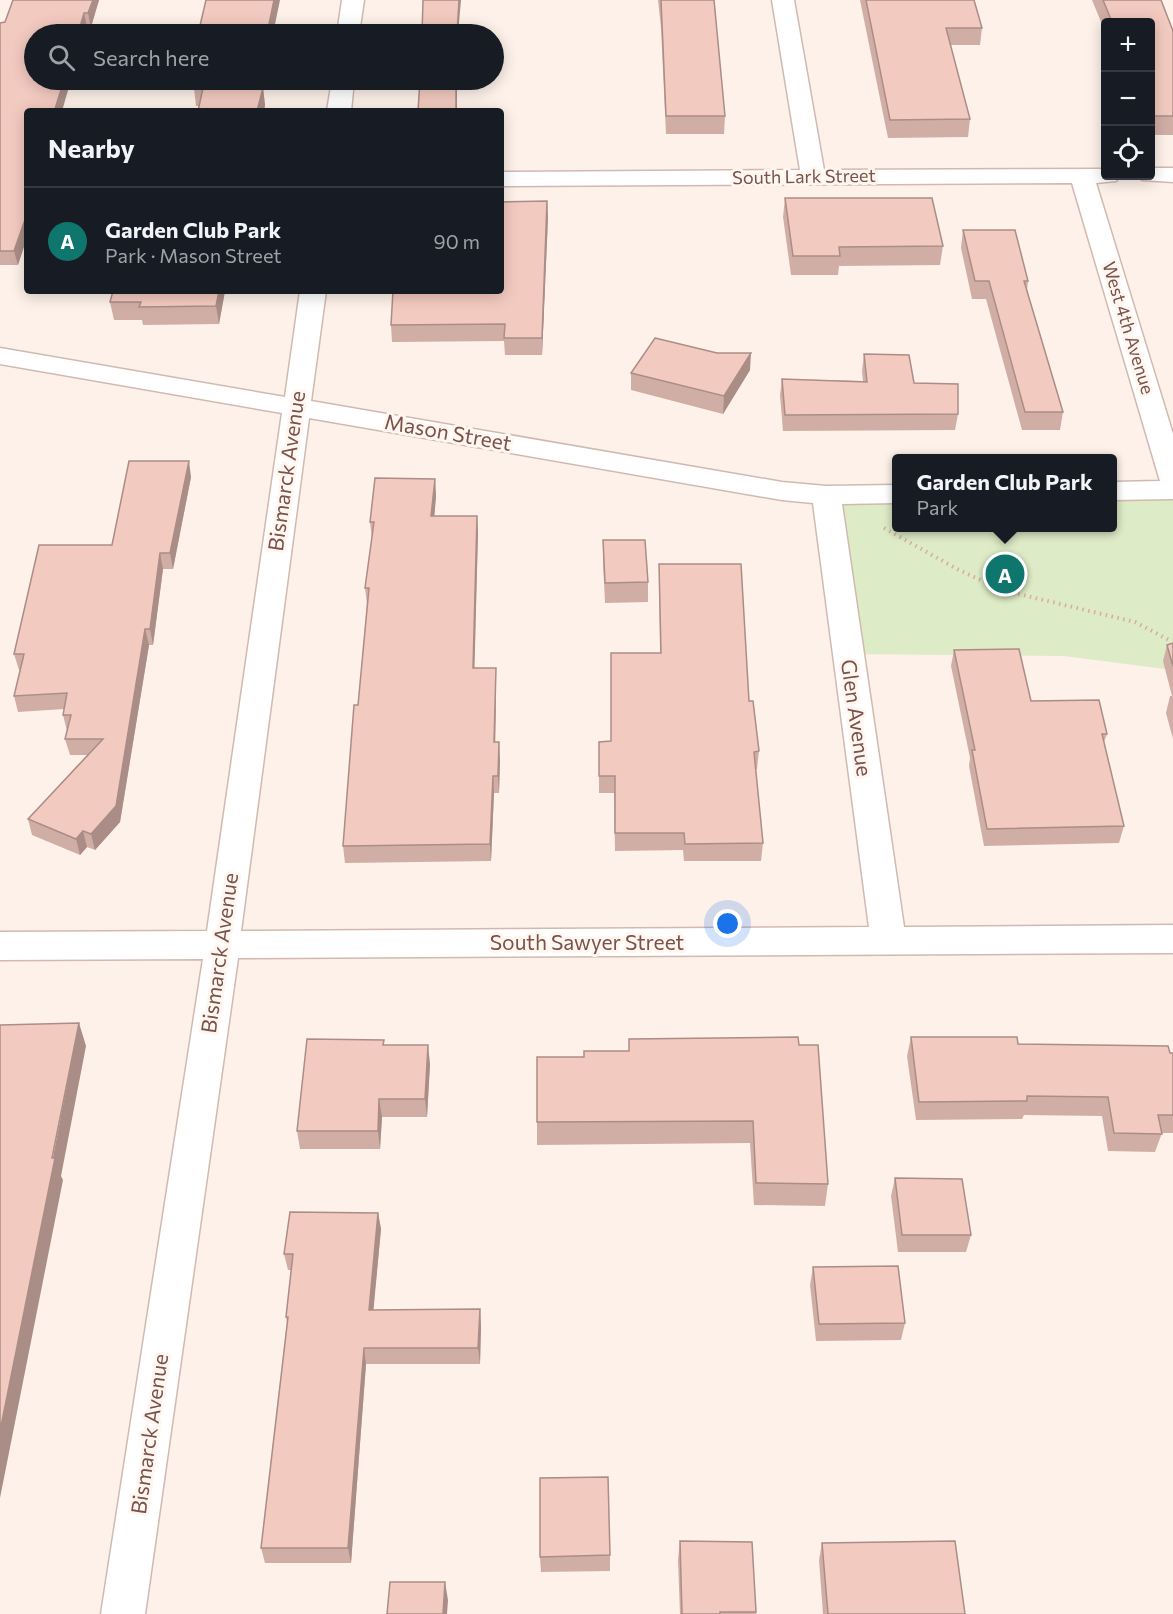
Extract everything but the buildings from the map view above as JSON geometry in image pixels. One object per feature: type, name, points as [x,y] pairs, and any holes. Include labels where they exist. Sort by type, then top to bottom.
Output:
[{"type":"street","points":[[350,24],[354,0]]},
{"type":"street","points":[[783,0],[813,177]]},
{"type":"street","points":[[339,108],[342,90]]},
{"type":"street","points":[[1155,175],[1173,175]]},
{"type":"street","name":"West 4th Avenue","points":[[1082,176],[1173,480]]},
{"type":"street","name":"South Lark Street","points":[[504,179],[1101,176]]},
{"type":"street","name":"Bismarck Avenue","points":[[123,1614],[222,946],[313,294]]},
{"type":"street","name":"Mason Street","points":[[0,356],[782,490],[826,495],[892,494]]},
{"type":"street","points":[[1117,491],[1173,490]]},
{"type":"street","name":"Glen Avenue","points":[[826,495],[888,940]]},
{"type":"street","name":"South Sawyer Street","points":[[0,946],[1173,939]]},
{"type":"path","points":[[880,526],[957,570],[1002,590],[1135,622],[1170,641]]},
{"type":"green space","points":[[1173,490],[1173,670],[1064,656],[847,654],[826,495],[892,494],[892,532],[1117,532],[1117,491]]},
{"type":"place","name":"Garden Club Park","points":[[1005,574]]}]
